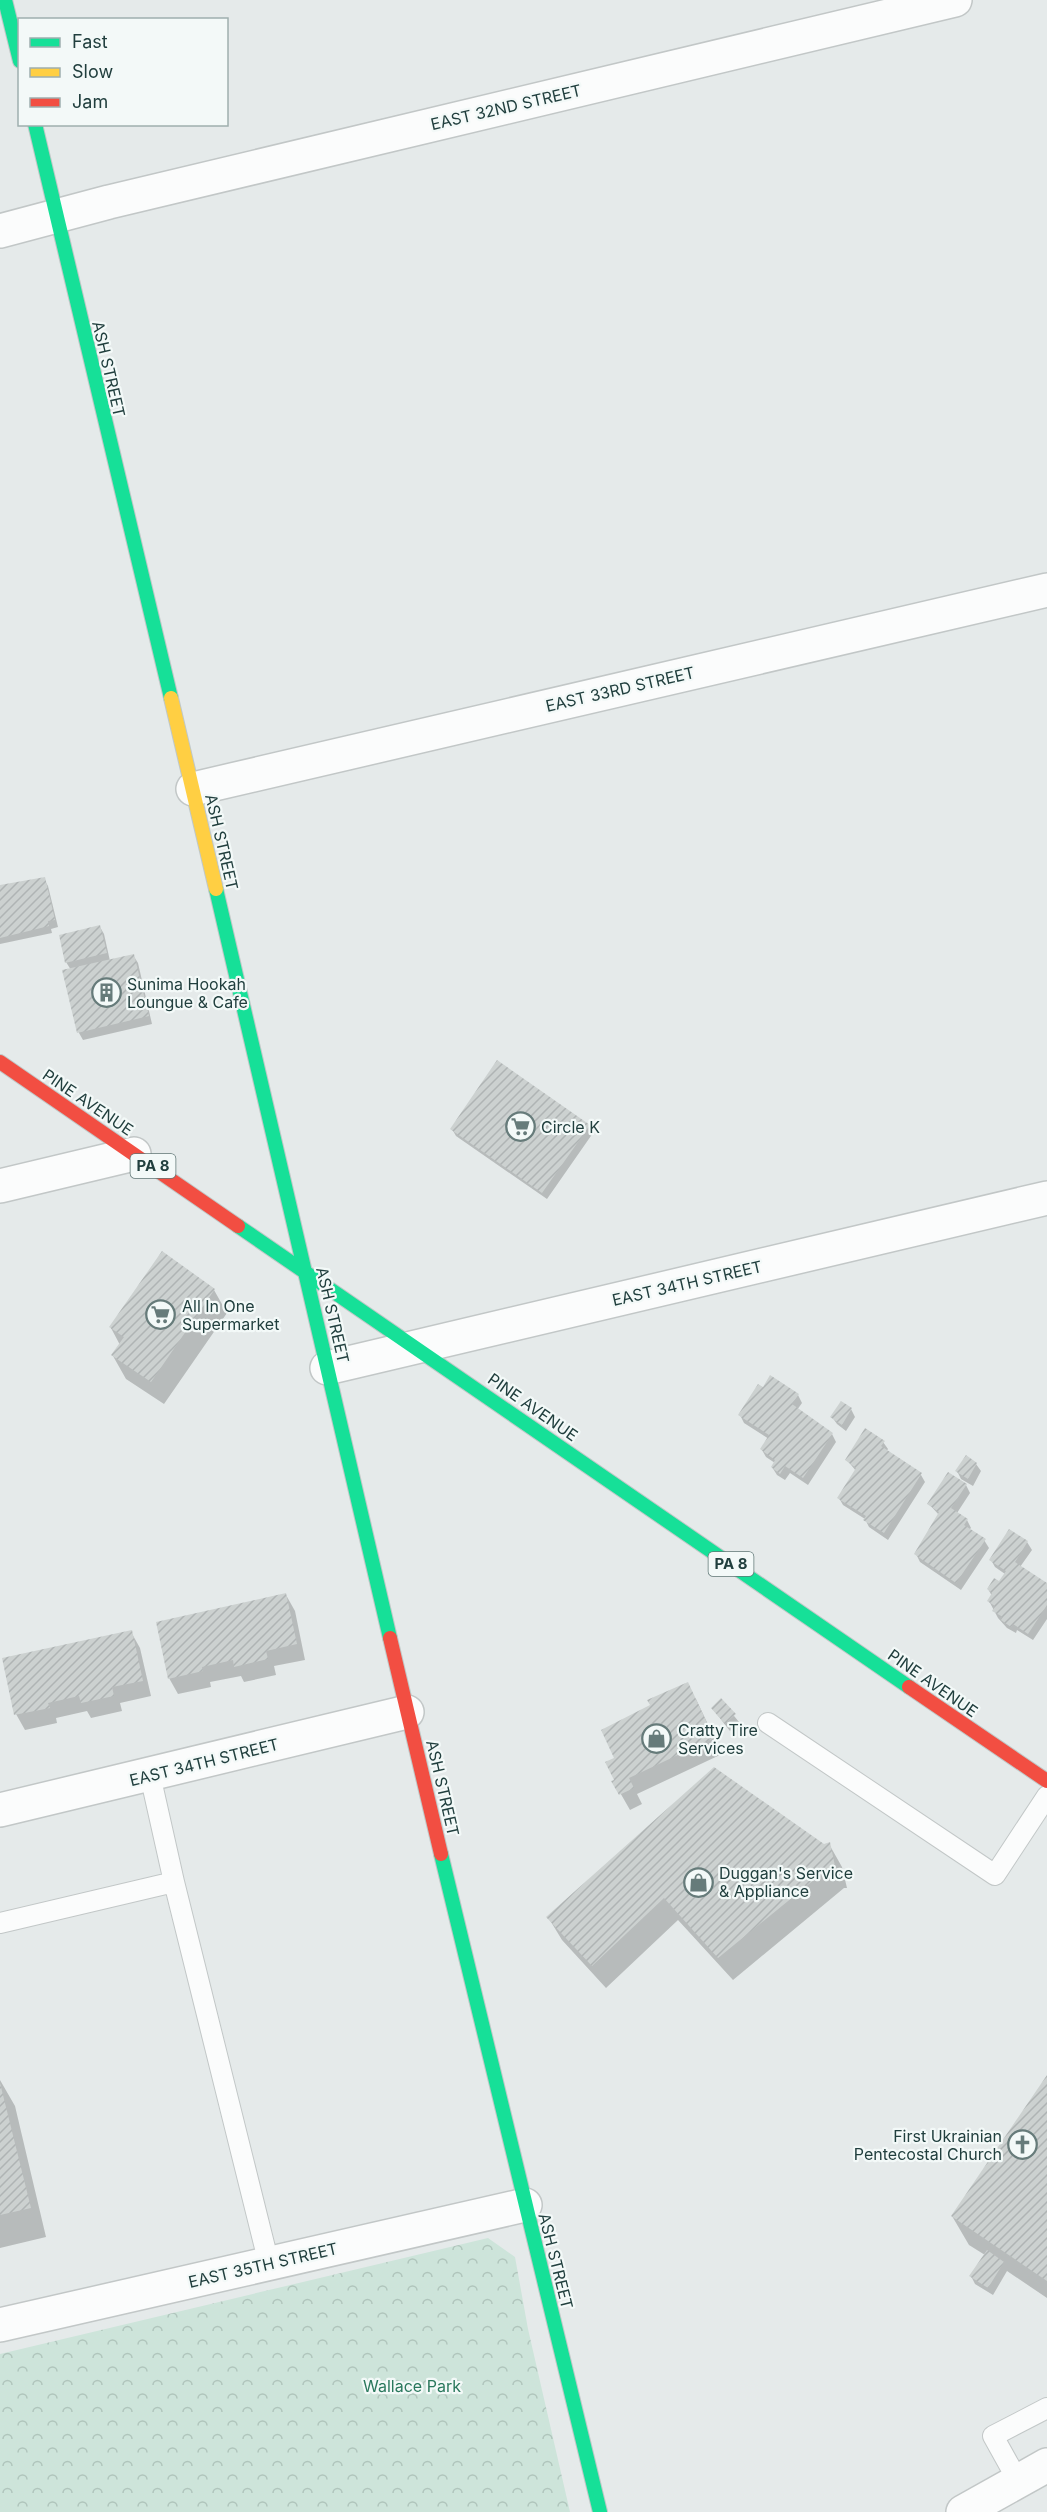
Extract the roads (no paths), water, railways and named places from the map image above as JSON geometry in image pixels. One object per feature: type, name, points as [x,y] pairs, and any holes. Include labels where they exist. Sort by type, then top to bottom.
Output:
[{"type":"street","points":[[5,0],[18,53]]},
{"type":"street","name":"EAST 32ND STREET","points":[[0,231],[955,0]]},
{"type":"street","name":"ASH STREET","points":[[35,126],[306,1271],[407,1712],[600,2512]]},
{"type":"street","name":"EAST 33RD STREET","points":[[192,789],[1047,590]]},
{"type":"street","name":"PINE AVENUE","points":[[0,1062],[1047,1781]]},
{"type":"street","points":[[0,1186],[134,1154]]},
{"type":"street","name":"EAST 34TH STREET","points":[[327,1368],[1047,1198]]},
{"type":"street","name":"EAST 34TH STREET","points":[[0,1810],[407,1712]]},
{"type":"street","name":"EAST 35TH STREET","points":[[0,2325],[525,2205]]},
{"type":"street","points":[[963,2512],[1047,2465]]},
{"type":"lane","points":[[768,1723],[995,1875],[1047,1796]]},
{"type":"lane","points":[[150,1775],[268,2264]]},
{"type":"lane","points":[[0,1923],[174,1882]]},
{"type":"lane","points":[[1018,2481],[993,2436],[1047,2408]]},
{"type":"place","name":"Sunima Hookah Loungue & Cafe","points":[[106,993]]},
{"type":"place","name":"Circle K","points":[[520,1127]]},
{"type":"place","name":"All In One Supermarket","points":[[161,1315]]},
{"type":"place","name":"Cratty Tire Services","points":[[657,1739]]},
{"type":"place","name":"Duggan's Service & Appliance","points":[[698,1882]]},
{"type":"place","name":"First Ukrainian Pentecostal Church","points":[[1023,2145]]},
{"type":"park label","name":"Wallace Park","points":[[412,2386]]}]
